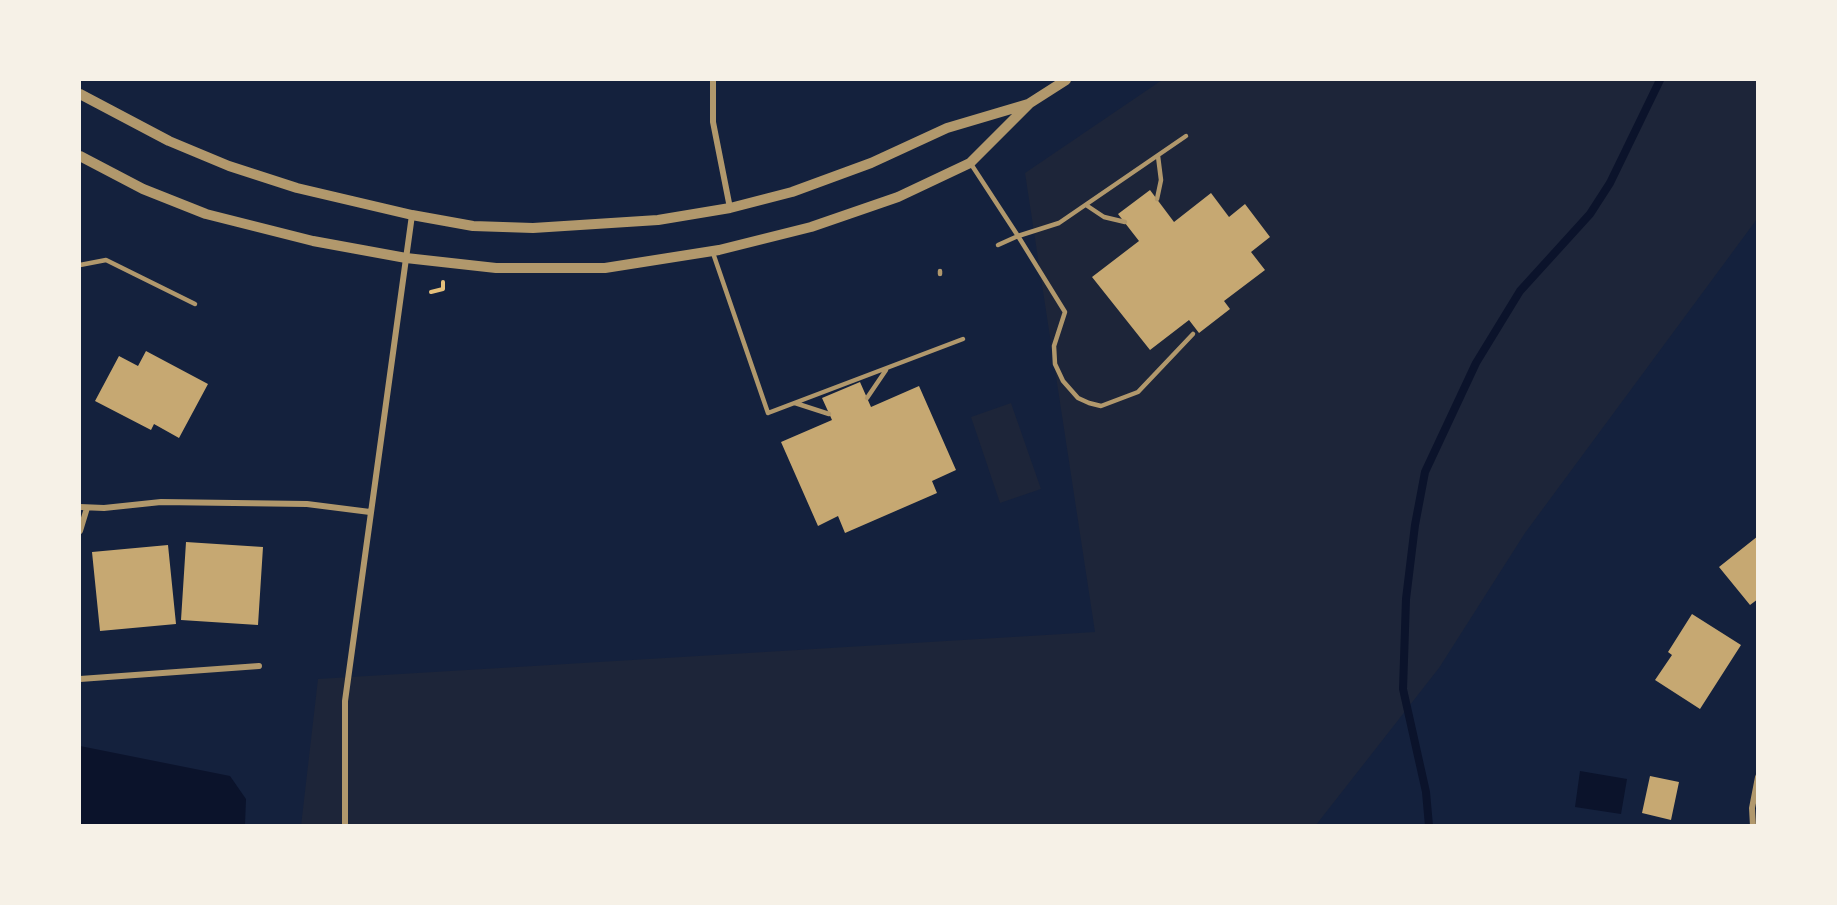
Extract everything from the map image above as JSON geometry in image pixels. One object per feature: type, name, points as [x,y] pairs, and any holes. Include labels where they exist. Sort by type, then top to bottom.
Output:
[{"type":"street","points":[[712,80],[713,123],[730,208]]},
{"type":"street","points":[[80,156],[143,189],[206,214],[312,241],[406,258],[496,268],[605,268],[713,251],[811,227],[898,197],[970,164],[1030,103],[1066,80]]},
{"type":"street","points":[[80,94],[169,141],[230,166],[297,188],[412,215],[473,226],[533,228],[658,220],[730,208],[792,192],[871,163],[947,128],[1030,103]]},
{"type":"street","points":[[345,825],[345,701],[412,215]]},
{"type":"street","points":[[80,531],[83,507],[161,502],[308,504],[370,512]]},
{"type":"street","points":[[80,679],[259,666]]},
{"type":"street","points":[[1753,825],[1752,808],[1758,777]]},
{"type":"lane","points":[[998,245],[1059,223],[1186,136]]},
{"type":"lane","points":[[1157,200],[1161,180],[1158,156]]},
{"type":"lane","points":[[970,164],[1065,312],[1054,346],[1055,364],[1063,381],[1078,398],[1101,406],[1138,392],[1193,334]]},
{"type":"lane","points":[[1086,205],[1104,217],[1125,222]]},
{"type":"lane","points":[[713,251],[768,413],[963,339]]},
{"type":"lane","points":[[80,265],[106,260],[195,304]]},
{"type":"lane","points":[[867,398],[887,368]]},
{"type":"lane","points":[[795,403],[829,414]]},
{"type":"path","points":[[431,292],[442,289],[443,282]]},
{"type":"shaded area","points":[[1162,80],[1757,80],[1757,219],[1525,533],[1439,668],[1316,825],[301,826],[318,679],[1095,632],[1025,173]]},
{"type":"shaded area","points":[[1011,403],[1041,489],[1000,503],[971,417]]},
{"type":"shaded area","points":[[80,746],[230,776],[246,799],[245,825],[80,825]]},
{"type":"shaded area","points":[[1580,771],[1627,779],[1621,814],[1575,807]]},
{"type":"building","points":[[1150,190],[1174,222],[1211,193],[1229,217],[1245,204],[1270,237],[1251,252],[1265,270],[1224,301],[1230,309],[1199,333],[1189,320],[1150,350],[1092,277],[1139,241],[1118,214]]},
{"type":"building","points":[[146,351],[208,384],[179,438],[154,424],[151,430],[95,401],[119,356],[138,366]]},
{"type":"building","points":[[860,382],[871,407],[919,386],[956,470],[932,481],[937,493],[845,533],[838,516],[818,526],[781,442],[832,420],[822,398]]},
{"type":"building","points":[[1758,536],[1758,599],[1750,605],[1719,567]]},
{"type":"building","points":[[186,542],[263,547],[258,625],[181,620]]},
{"type":"building","points":[[168,545],[176,624],[100,631],[92,552]]},
{"type":"building","points":[[1692,614],[1741,645],[1700,709],[1655,680],[1672,655],[1668,652]]},
{"type":"building","points":[[1650,776],[1679,782],[1671,820],[1642,813]]},
{"type":"waterway","points":[[1429,826],[1426,792],[1403,689],[1406,599],[1415,525],[1425,472],[1476,363],[1520,291],[1590,214],[1610,183],[1660,80]]}]
